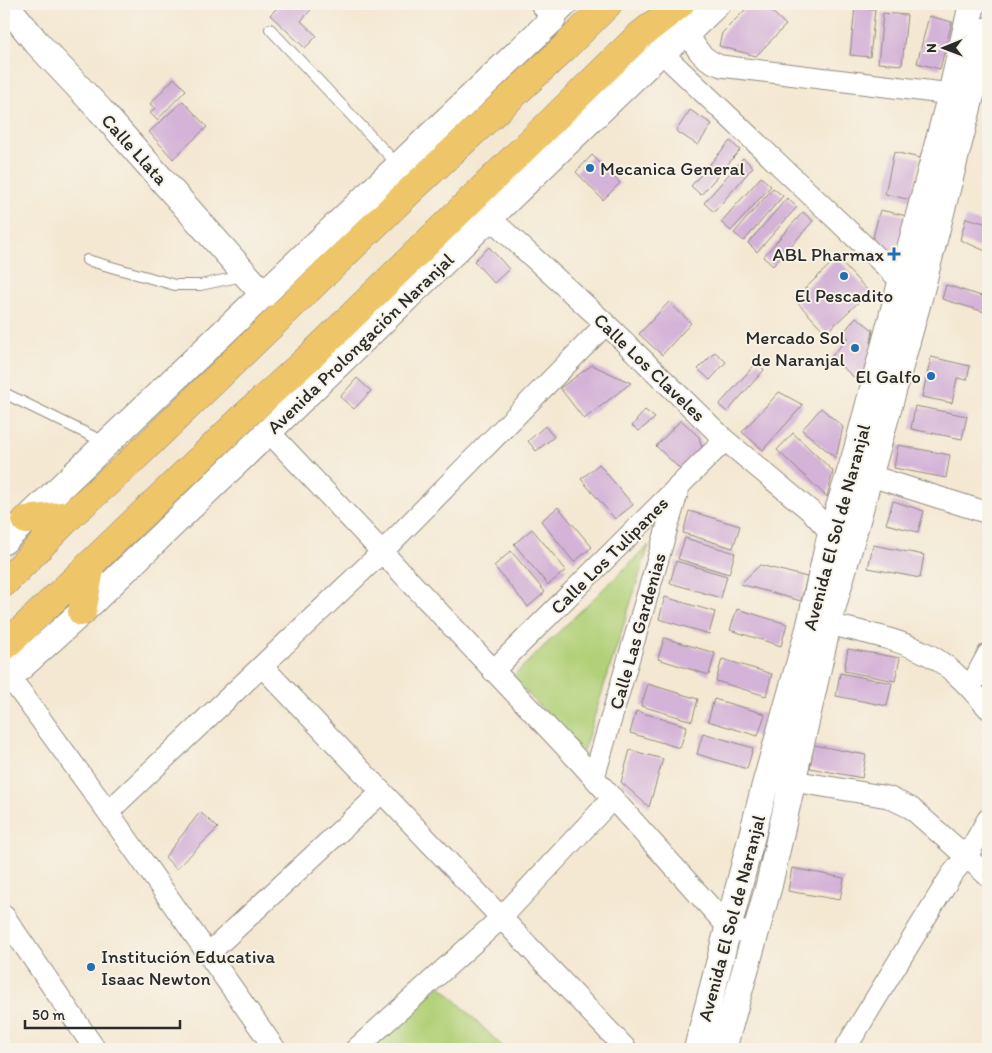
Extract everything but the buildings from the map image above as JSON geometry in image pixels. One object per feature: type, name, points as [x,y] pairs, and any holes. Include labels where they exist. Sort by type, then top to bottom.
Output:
[{"type":"main road","points":[[4,583],[70,515],[127,465],[413,188],[564,48],[608,4]]},
{"type":"main road","name":"Avenida Prolongación Naranjal","points":[[4,647],[312,354],[480,209],[639,36],[680,4]]},
{"type":"main road","points":[[26,520],[70,515]]},
{"type":"main road","points":[[82,612],[91,564]]},
{"type":"street","name":"Calle Llata","points":[[6,4],[37,43],[101,111],[264,294]]},
{"type":"street","name":"Avenida Prolongación Naranjal","points":[[6,679],[82,612],[269,432],[480,209],[661,52],[688,32],[717,4]]},
{"type":"street","name":"Avenida El Sol de Naranjal","points":[[697,1049],[765,785],[809,629],[831,533],[856,453],[900,280],[951,94],[972,4]]},
{"type":"street","points":[[4,541],[399,166],[554,9]]},
{"type":"street","name":"Avenida El Sol de Naranjal","points":[[726,1048],[769,885],[828,624],[921,288],[988,30]]},
{"type":"street","points":[[688,32],[698,53],[708,61],[721,66],[951,94]]},
{"type":"street","points":[[661,52],[900,280]]},
{"type":"street","name":"Calle Los Claveles","points":[[480,209],[606,324],[725,440],[814,513],[831,533]]},
{"type":"street","points":[[108,812],[381,553],[606,324]]},
{"type":"street","points":[[269,432],[594,777],[729,928],[754,936]]},
{"type":"street","name":"Calle Los Tulipanes","points":[[493,671],[725,440]]},
{"type":"street","points":[[868,475],[988,513]]},
{"type":"street","name":"Calle Las Gardenias","points":[[594,777],[679,486]]},
{"type":"street","points":[[828,624],[908,644],[933,657],[970,688],[988,708]]},
{"type":"street","points":[[970,688],[988,654]]},
{"type":"street","points":[[262,666],[626,1049]]},
{"type":"street","points":[[6,679],[108,812],[275,1049]]},
{"type":"street","points":[[793,781],[888,797],[911,808],[988,876]]},
{"type":"street","points":[[208,954],[382,792]]},
{"type":"street","points":[[356,1049],[501,918],[613,798]]},
{"type":"street","points":[[845,1049],[952,874],[967,856],[988,819]]},
{"type":"street","points":[[4,916],[95,1049]]},
{"type":"lane","points":[[270,29],[399,166]]},
{"type":"lane","points":[[87,260],[175,285],[200,285],[247,275]]},
{"type":"lane","points":[[4,393],[106,443]]},
{"type":"green space","points":[[649,545],[583,752],[512,677]]},
{"type":"green space","points":[[440,985],[505,1049],[370,1049]]},
{"type":"place","name":"Mecanica General","points":[[590,168]]},
{"type":"place","name":"ABL Pharmax","points":[[894,254]]},
{"type":"place","name":"El Pescadito","points":[[844,276]]},
{"type":"place","name":"Mercado Sol de Naranjal","points":[[855,348]]},
{"type":"place","name":"El Galfo","points":[[931,376]]},
{"type":"place","name":"Institución Educativa Isaac Newton","points":[[91,967]]}]
